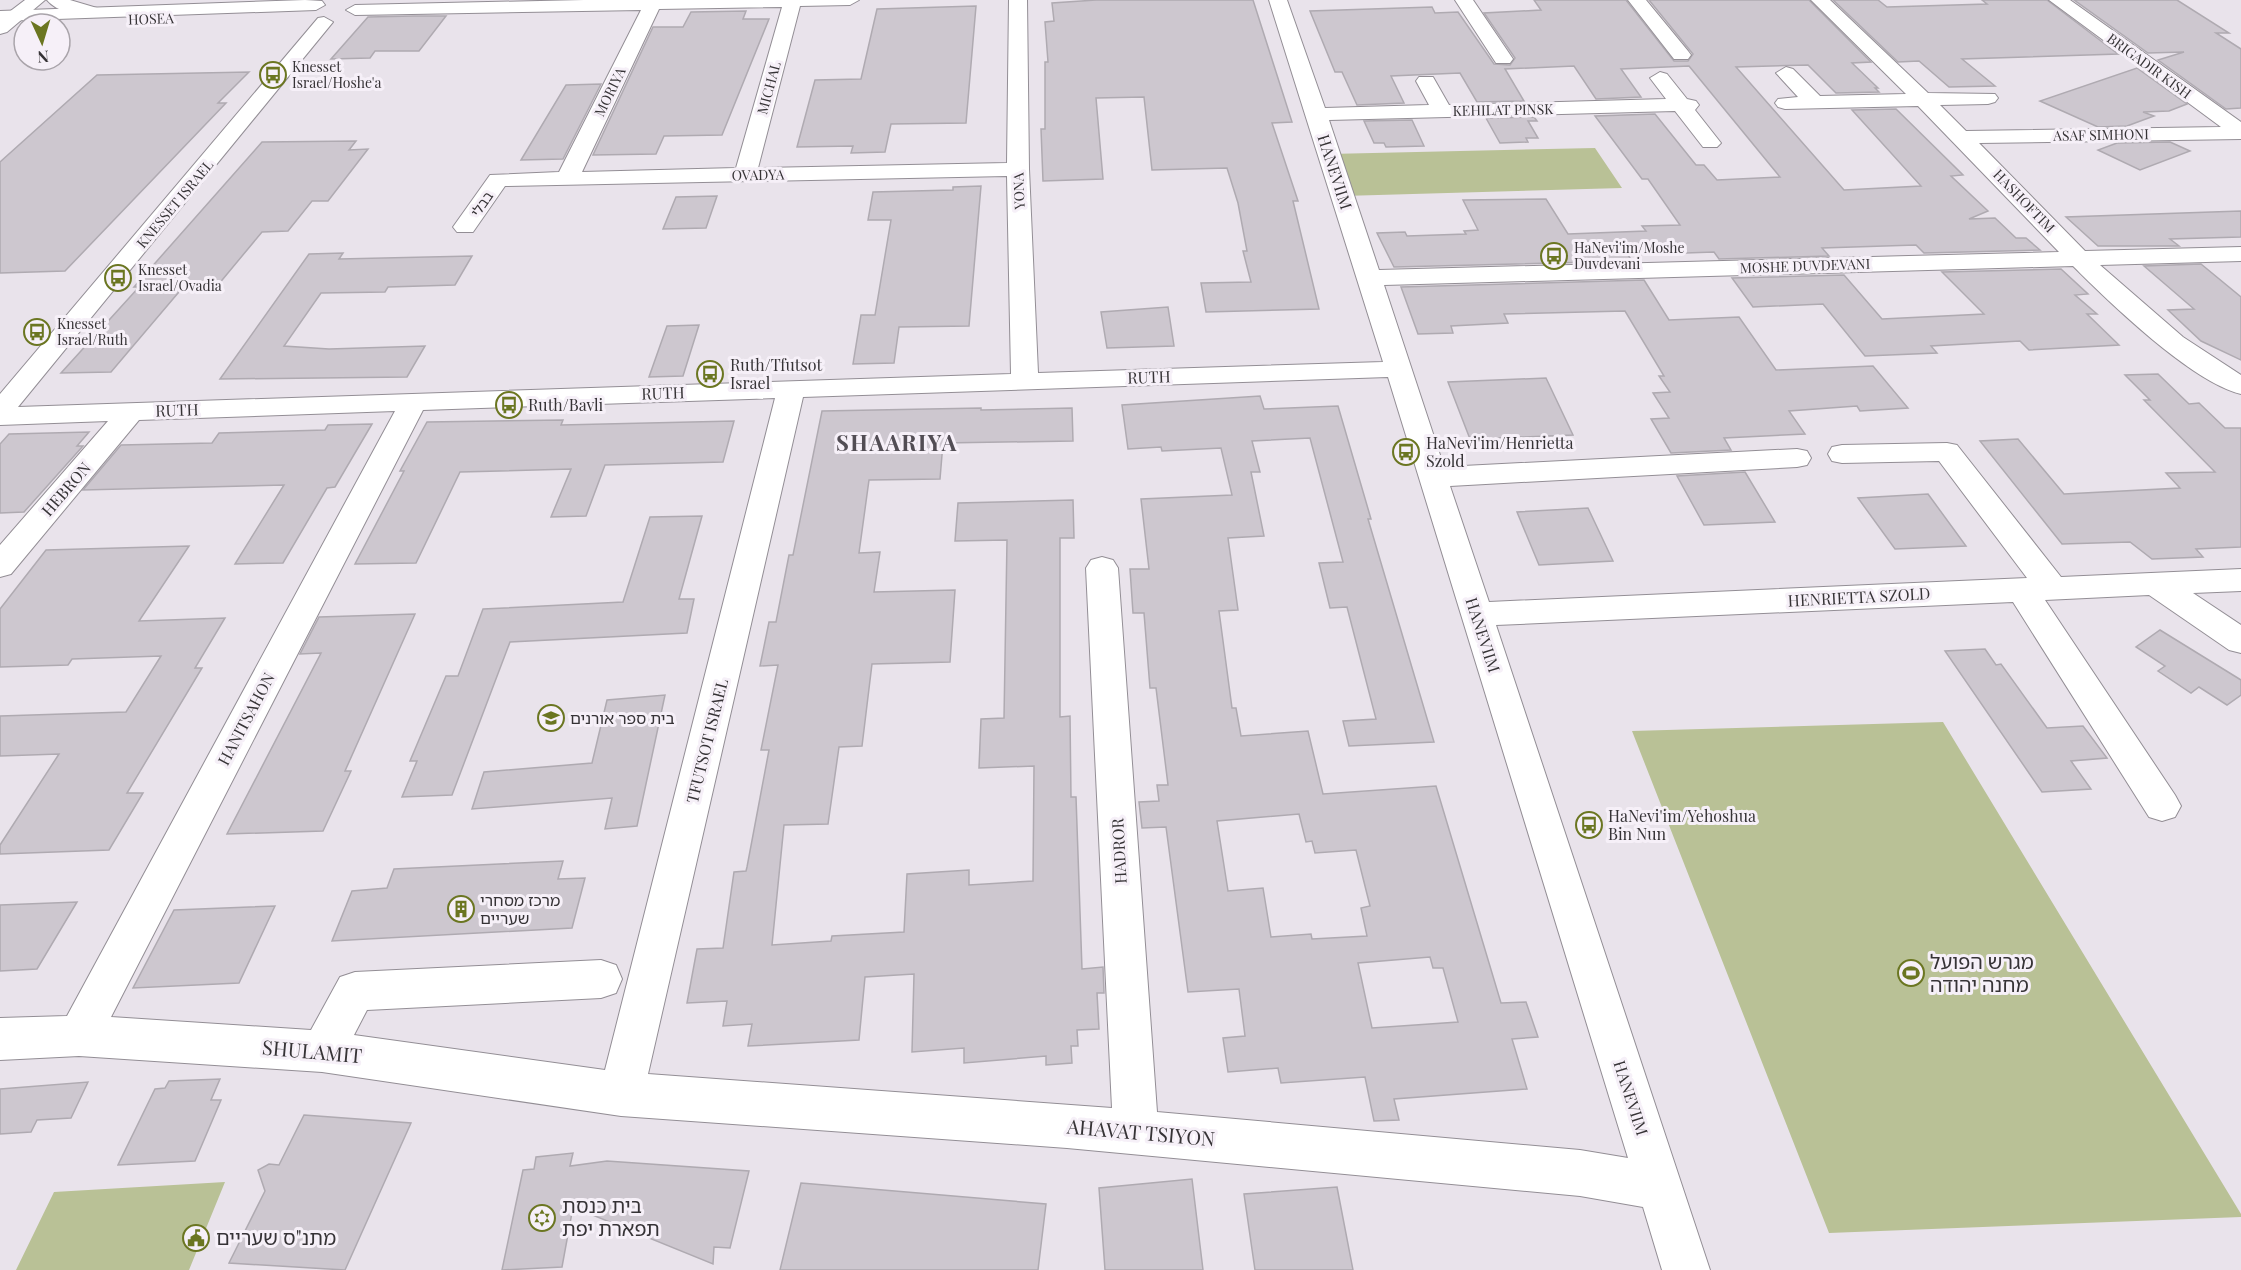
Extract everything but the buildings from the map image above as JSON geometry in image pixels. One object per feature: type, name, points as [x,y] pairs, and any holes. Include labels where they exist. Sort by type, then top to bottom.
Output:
[{"type":"main road","points":[[7,24],[36,0]]},
{"type":"main road","points":[[56,0],[84,16]]},
{"type":"main road","points":[[327,8],[347,16],[355,10],[582,3],[850,0]]},
{"type":"main road","name":"YONA","points":[[1018,0],[1018,169],[1025,381]]},
{"type":"main road","name":"HANEVIIM","points":[[1278,0],[1317,114],[1686,1270]]},
{"type":"main road","points":[[1464,0],[1503,59]]},
{"type":"main road","points":[[1637,0],[1681,55]]},
{"type":"main road","name":"HASHOFTIM","points":[[1820,0],[1924,100],[2080,259],[2160,333],[2204,365],[2241,386]]},
{"type":"main road","name":"BRIGADIR KISH","points":[[2058,0],[2241,133]]},
{"type":"main road","name":"MICHAL","points":[[745,175],[793,1]]},
{"type":"main road","points":[[327,8],[351,3],[356,7],[355,10]]},
{"type":"main road","name":"MORIYA","points":[[567,179],[653,4]]},
{"type":"main road","name":"HOSEA","points":[[7,24],[84,16],[327,8]]},
{"type":"main road","name":"HOSEA","points":[[84,16],[301,17],[304,11],[327,8]]},
{"type":"main road","name":"KNESSET ISRAEL","points":[[0,411],[194,181],[327,8]]},
{"type":"main road","points":[[72,19],[84,16]]},
{"type":"main road","points":[[1786,73],[1815,102]]},
{"type":"main road","points":[[1660,78],[1685,105],[1710,143]]},
{"type":"main road","points":[[1426,81],[1442,111]]},
{"type":"main road","points":[[1785,103],[1988,98]]},
{"type":"main road","name":"KEHILAT PINSK","points":[[1317,114],[1685,105]]},
{"type":"main road","name":"ASAF SIMHONI","points":[[1961,137],[2241,133]]},
{"type":"main road","name":"OVADYA","points":[[498,180],[1018,169]]},
{"type":"main road","name":"בבלי","points":[[465,228],[498,180]]},
{"type":"main road","name":"MOSHE DUVDEVANI","points":[[1369,278],[2241,254]]},
{"type":"main road","name":"RUTH","points":[[0,416],[1398,369]]},
{"type":"main road","name":"TFUTSOT ISRAEL","points":[[621,1094],[791,389]]},
{"type":"main road","name":"HANITSAHON","points":[[79,1036],[414,402]]},
{"type":"main road","name":"HEBRON","points":[[0,566],[132,411]]},
{"type":"main road","points":[[1842,454],[1947,452],[2037,589],[2162,806]]},
{"type":"main road","points":[[1433,477],[1797,458]]},
{"type":"main road","name":"HADROR","points":[[1102,568],[1136,1133]]},
{"type":"main road","name":"HENRIETTA SZOLD","points":[[1476,614],[2241,580]]},
{"type":"main road","points":[[2155,584],[2241,641]]},
{"type":"main road","points":[[322,1051],[355,991],[601,980]]},
{"type":"main road","name":"SHULAMIT","points":[[0,1039],[79,1036],[322,1051],[621,1094]]},
{"type":"main road","name":"AHAVAT TSIYON","points":[[621,1094],[1136,1133],[1580,1173],[1659,1187]]},
{"type":"green space","points":[[1595,148],[1622,188],[1343,196],[1329,154]]},
{"type":"green space","name":"מגרש הפועל מחנה יהודה","points":[[1943,722],[2241,1217],[1829,1233],[1632,731]]},
{"type":"green space","points":[[225,1182],[189,1270],[16,1270],[54,1192]]},
{"type":"place","name":"Knesset Israel/Hoshe'a","points":[[273,75]]},
{"type":"place","name":"HaNevi'im/Moshe Duvdevani","points":[[1554,256]]},
{"type":"place","name":"Knesset Israel/Ovadia","points":[[118,278]]},
{"type":"place","name":"Knesset Israel/Ruth","points":[[37,332]]},
{"type":"place","name":"Ruth/Tfutsot Israel","points":[[710,374]]},
{"type":"place","name":"Ruth/Bavli","points":[[509,405]]},
{"type":"place","name":"HaNevi'im/Henrietta Szold","points":[[1406,452]]},
{"type":"place","name":"בית ספר אורנים","points":[[551,718]]},
{"type":"place","name":"HaNevi'im/Yehoshua Bin Nun","points":[[1589,825]]},
{"type":"place","name":"מרכז מסחרי שעריים","points":[[461,909]]},
{"type":"place","name":"מגרש הפועל מחנה יהודה","points":[[1911,973]]},
{"type":"place","name":"בית כנסת תפארת יפת","points":[[542,1218]]},
{"type":"place","name":"מתנ\"ס שעריים","points":[[196,1238]]},
{"type":"district","name":"SHAARIYA","points":[[897,443]]}]
